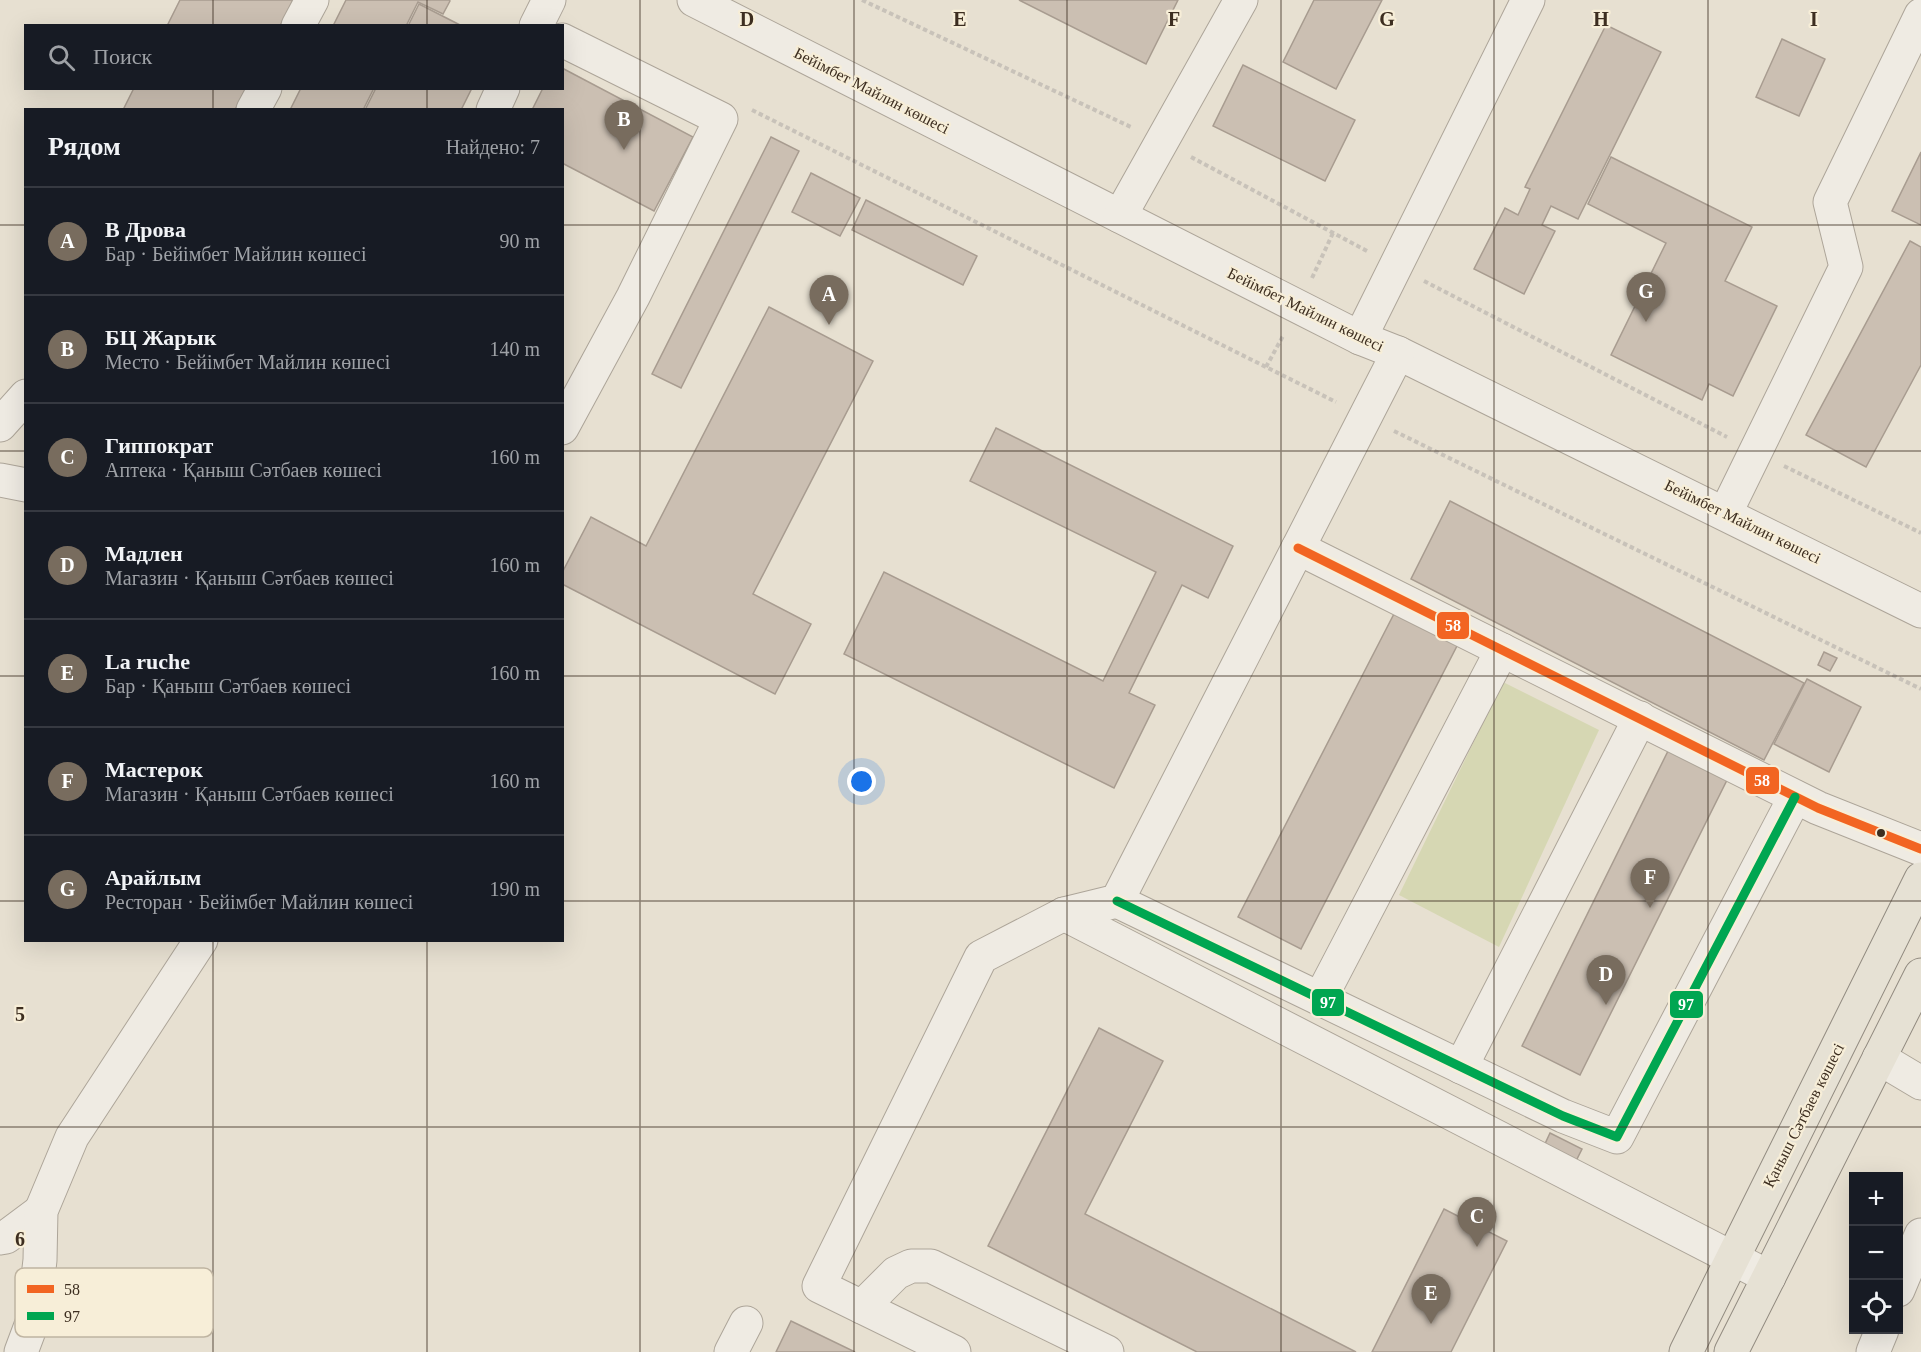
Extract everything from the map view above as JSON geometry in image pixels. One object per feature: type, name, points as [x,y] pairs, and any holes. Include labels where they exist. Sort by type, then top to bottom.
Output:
[{"type":"main road","name":"Қаныш Сәтбаев көшесі","points":[[1686,1352],[1921,879]]},
{"type":"main road","points":[[1731,1352],[1921,975]]},
{"type":"street","points":[[299,24],[312,0]]},
{"type":"street","points":[[537,24],[549,0]]},
{"type":"street","points":[[1120,216],[1241,0]]},
{"type":"street","points":[[1360,338],[1528,0]]},
{"type":"street","name":"Бейімбет Майлин көшесі","points":[[702,2],[1360,338],[1398,353],[1726,512],[1921,611]]},
{"type":"street","points":[[1726,512],[1846,267],[1830,202],[1921,15]]},
{"type":"street","points":[[564,41],[721,119],[633,297],[564,424]]},
{"type":"street","points":[[255,108],[264,90]]},
{"type":"street","points":[[494,108],[502,90]]},
{"type":"street","points":[[1117,901],[1398,353]]},
{"type":"street","points":[[0,425],[24,398]]},
{"type":"street","points":[[0,480],[24,485]]},
{"type":"street","points":[[1298,548],[1796,797],[1921,849]]},
{"type":"street","points":[[1320,999],[1502,650]]},
{"type":"street","points":[[1461,1066],[1640,718]]},
{"type":"street","points":[[954,1352],[918,1344],[862,1307],[819,1286],[981,957],[1064,914],[1117,901],[1563,1116],[1617,1137],[1796,797]]},
{"type":"street","points":[[1064,914],[1769,1277]]},
{"type":"street","points":[[39,1268],[41,1211],[72,1137],[200,942]]},
{"type":"street","points":[[1879,1059],[1921,1083]]},
{"type":"street","points":[[0,1238],[6,1238],[41,1211]]},
{"type":"street","points":[[1903,1280],[1921,1235]]},
{"type":"street","points":[[862,1307],[896,1273],[911,1266],[931,1266],[1107,1352]]},
{"type":"street","points":[[730,1352],[746,1323]]},
{"type":"street","points":[[1873,1352],[1880,1334]]},
{"type":"street","points":[[21,1352],[27,1337]]},
{"type":"path","points":[[744,105],[1365,417],[1921,689]]},
{"type":"green space","points":[[1503,682],[1599,730],[1499,947],[1399,895]]},
{"type":"building","points":[[180,0],[293,0],[281,24],[168,24]]},
{"type":"building","points":[[346,0],[450,1],[443,14],[418,2],[407,24],[334,24]]},
{"type":"building","points":[[1019,0],[1178,0],[1146,64]]},
{"type":"building","points":[[1314,0],[1382,0],[1336,89],[1283,62]]},
{"type":"building","points":[[419,4],[458,24],[409,24]]},
{"type":"building","points":[[1606,25],[1661,52],[1578,219],[1551,206],[1542,225],[1555,231],[1524,294],[1474,269],[1505,208],[1518,215],[1530,189],[1525,187]]},
{"type":"building","points":[[1782,39],[1825,59],[1799,116],[1756,97]]},
{"type":"building","points":[[1243,65],[1355,120],[1325,181],[1213,126]]},
{"type":"building","points":[[564,69],[693,137],[654,211],[564,164],[564,108],[533,108],[542,90],[564,90]]},
{"type":"building","points":[[133,90],[245,90],[236,108],[124,108]]},
{"type":"building","points":[[300,90],[373,90],[364,108],[291,108]]},
{"type":"building","points":[[375,90],[471,90],[462,108],[366,108]]},
{"type":"building","points":[[771,137],[799,151],[681,388],[652,374]]},
{"type":"building","points":[[1921,152],[1921,225],[1892,211]]},
{"type":"building","points":[[1611,157],[1752,227],[1725,281],[1777,306],[1733,396],[1709,384],[1702,400],[1611,355],[1666,243],[1588,204]]},
{"type":"building","points":[[811,173],[860,198],[840,236],[792,212]]},
{"type":"building","points":[[866,200],[977,256],[963,285],[852,230]]},
{"type":"building","points":[[1910,241],[1921,247],[1921,365],[1866,467],[1806,435]]},
{"type":"building","points":[[769,307],[873,361],[753,594],[811,624],[775,694],[564,585],[564,569],[591,517],[646,546]]},
{"type":"building","points":[[996,428],[1233,546],[1208,598],[1182,585],[1129,693],[1155,705],[1114,788],[844,654],[884,572],[1103,681],[1156,572],[970,481]]},
{"type":"building","points":[[1450,501],[1804,683],[1764,760],[1411,579]]},
{"type":"building","points":[[1396,610],[1459,642],[1301,949],[1238,917]]},
{"type":"building","points":[[1824,652],[1837,658],[1830,671],[1818,665]]},
{"type":"building","points":[[1807,679],[1861,707],[1829,772],[1774,744]]},
{"type":"building","points":[[1670,747],[1729,776],[1580,1075],[1522,1046]]},
{"type":"building","points":[[1099,1028],[1163,1061],[1085,1214],[1356,1352],[1197,1352],[988,1246]]},
{"type":"building","points":[[1550,1133],[1582,1149],[1576,1161],[1544,1146]]},
{"type":"building","points":[[1444,1209],[1507,1241],[1451,1352],[1372,1352]]},
{"type":"building","points":[[791,1321],[855,1352],[776,1352]]},
{"type":"transit line","name":"58","points":[[1298,548],[1818,808],[1921,849]]},
{"type":"transit line","name":"97","points":[[1117,901],[1563,1116],[1617,1137],[1795,797]]},
{"type":"place","name":"БЦ Жарык","points":[[624,150]]},
{"type":"place","name":"Арайлым","points":[[1646,322]]},
{"type":"place","name":"В Дрова","points":[[829,325]]},
{"type":"place","name":"Мастерок","points":[[1650,908]]},
{"type":"place","name":"Мадлен","points":[[1606,1005]]},
{"type":"place","name":"Гиппократ","points":[[1477,1247]]},
{"type":"place","name":"La ruche","points":[[1431,1324]]}]
